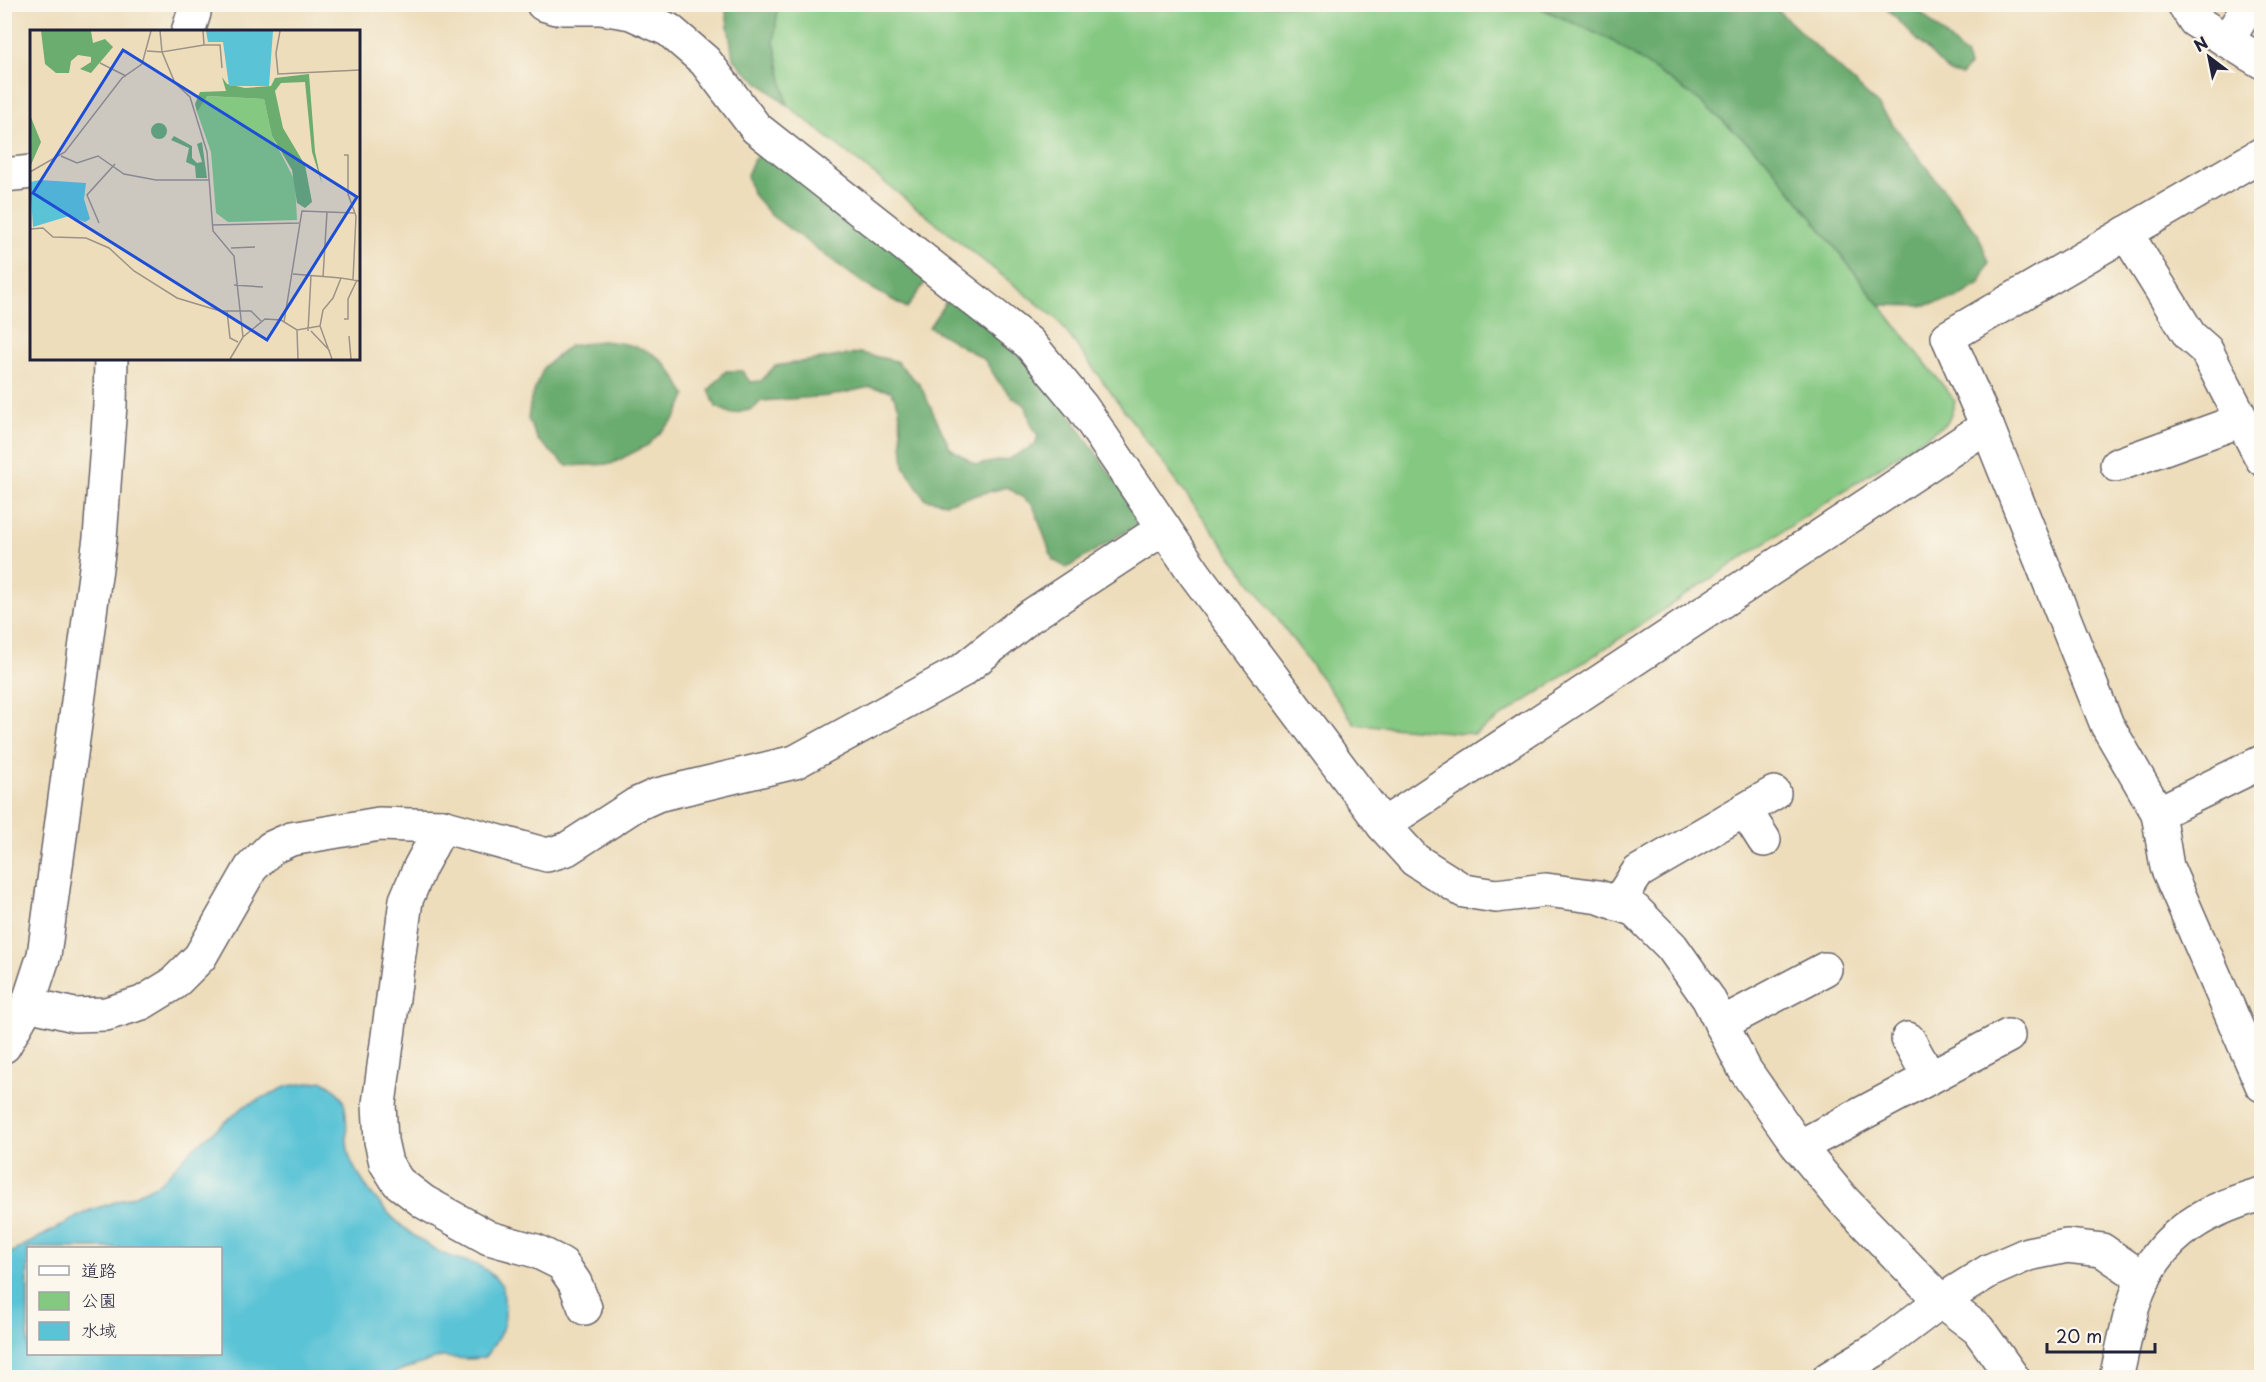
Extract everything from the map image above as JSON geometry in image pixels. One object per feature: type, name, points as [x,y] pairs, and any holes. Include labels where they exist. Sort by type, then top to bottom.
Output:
[{"type":"street","points":[[189,30],[194,13],[194,4]]},
{"type":"street","points":[[543,4],[556,8],[601,8],[631,13],[669,30],[705,61],[756,128],[1029,343],[1082,407],[1195,574],[1383,825],[1415,860],[1464,891],[1496,896],[1546,890],[1599,897],[1635,910],[1672,947],[1708,998],[1745,1070],[1799,1147],[1844,1201],[1941,1301],[1978,1329],[2013,1377]]},
{"type":"street","points":[[2184,4],[2195,21],[2262,62]]},
{"type":"street","points":[[2228,41],[2243,15],[2259,4]]},
{"type":"street","points":[[2262,154],[1948,337],[1987,426],[2107,725],[2158,813],[2167,867],[2262,1085]]},
{"type":"street","points":[[4,175],[30,172]]},
{"type":"street","points":[[2126,233],[2190,336],[2206,350],[2262,459]]},
{"type":"street","points":[[4,1046],[28,1004],[44,955],[98,550],[111,405],[111,360]]},
{"type":"street","points":[[2117,465],[2242,420]]},
{"type":"street","points":[[1383,825],[1987,426]]},
{"type":"street","points":[[28,1004],[74,1015],[106,1014],[142,1003],[173,984],[200,957],[251,868],[271,848],[291,839],[379,824],[442,826],[547,855],[567,849],[635,805],[657,795],[795,762],[963,670],[1029,617],[1164,528]]},
{"type":"street","points":[[2158,813],[2262,762]]},
{"type":"street","points":[[1617,904],[1638,872],[1774,793]]},
{"type":"street","points":[[1745,810],[1764,840]]},
{"type":"street","points":[[442,826],[420,867],[406,900],[379,1104],[381,1141],[386,1162],[398,1182],[424,1202],[489,1238],[536,1251],[562,1264],[575,1283],[585,1308]]},
{"type":"street","points":[[1722,1024],[1825,969]]},
{"type":"street","points":[[1799,1147],[2008,1036]]},
{"type":"street","points":[[1908,1039],[1929,1077]]},
{"type":"street","points":[[2116,1377],[2133,1305],[2144,1279],[2161,1250],[2191,1224],[2229,1203],[2262,1194]]},
{"type":"street","points":[[1829,1377],[1867,1368],[1880,1347],[1941,1301],[1989,1271],[2028,1254],[2067,1246],[2102,1250],[2144,1279]]},
{"type":"green space","points":[[725,5],[778,5],[774,42],[787,105],[746,72],[733,58]]},
{"type":"green space","points":[[778,5],[1534,5],[1611,40],[1699,100],[1766,159],[1955,401],[1948,422],[1475,734],[1355,724],[1057,319],[787,105],[774,42]]},
{"type":"green space","points":[[1534,5],[1772,5],[1878,105],[1978,234],[1989,262],[1980,284],[1956,299],[1920,306],[1880,305],[1766,159],[1699,100],[1611,40]]},
{"type":"green space","points":[[1883,5],[1913,5],[1965,55],[1969,66],[1961,75],[1950,73]]},
{"type":"green space","points":[[767,151],[931,274],[907,308],[866,285],[772,216],[752,193],[747,175],[754,159]]},
{"type":"green space","points":[[950,296],[1024,349],[1143,521],[1067,568],[1053,560],[1033,505],[1007,487],[946,503],[925,499],[904,466],[899,407],[891,391],[870,387],[830,396],[761,401],[753,409],[732,414],[716,407],[709,390],[726,371],[742,371],[750,382],[761,381],[775,366],[860,353],[896,361],[920,385],[950,448],[976,465],[1009,459],[1035,445],[1038,436],[1031,424],[1026,406],[1012,397],[998,381],[985,360],[929,327]]},
{"type":"green space","points":[[601,341],[631,345],[653,354],[670,370],[686,396],[676,417],[648,445],[611,464],[567,466],[538,440],[528,419],[531,399],[544,367],[569,346]]},
{"type":"water","points":[[323,1081],[335,1089],[345,1109],[347,1144],[355,1169],[381,1205],[402,1226],[425,1243],[443,1254],[481,1267],[502,1285],[505,1307],[504,1324],[484,1358],[441,1357],[378,1378],[5,1377],[5,1256],[88,1211],[131,1197],[160,1183],[190,1151],[245,1106],[288,1086]]}]
